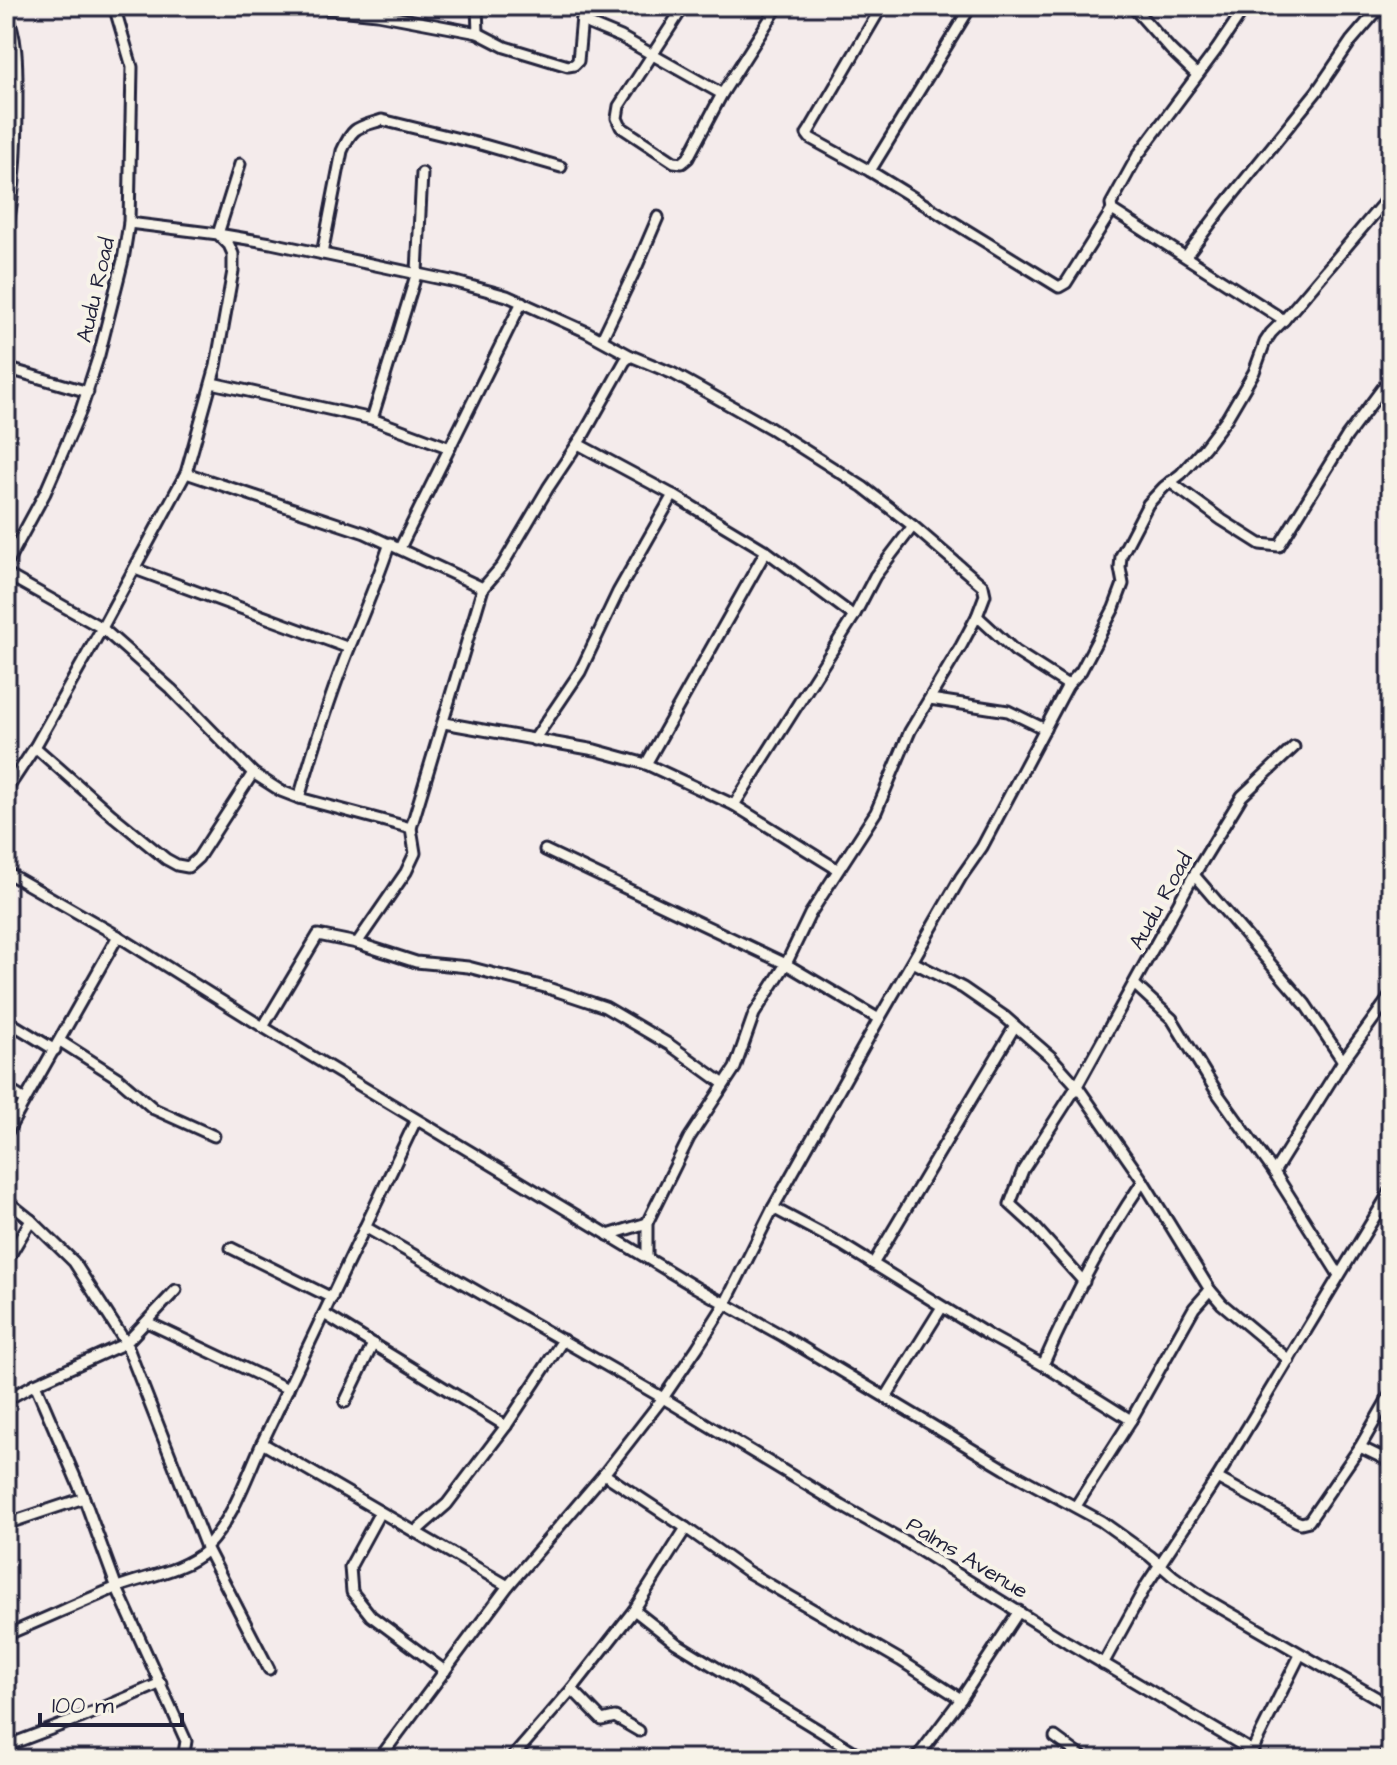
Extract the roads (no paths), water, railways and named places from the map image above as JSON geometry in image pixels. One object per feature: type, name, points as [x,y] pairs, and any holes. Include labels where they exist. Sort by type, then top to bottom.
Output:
[{"type":"street","name":"Audu Road","points":[[6,565],[45,493],[88,392],[113,307],[129,223],[132,67],[114,6]]},
{"type":"street","points":[[301,6],[376,10],[478,33],[505,47],[568,66],[578,61],[583,6]]},
{"type":"street","points":[[477,6],[478,33]]},
{"type":"street","points":[[684,6],[619,106],[617,118],[621,127],[674,162],[682,163],[688,158],[722,94],[778,6]]},
{"type":"street","points":[[882,6],[807,134],[1059,287],[1066,283],[1112,210],[1113,197],[1138,155],[1246,6]]},
{"type":"street","points":[[870,171],[971,6]]},
{"type":"street","points":[[1132,6],[1197,75]]},
{"type":"street","points":[[1186,256],[1381,6]]},
{"type":"street","points":[[6,12],[16,50],[11,83],[16,168],[6,233]]},
{"type":"street","points":[[582,21],[621,37],[722,94]]},
{"type":"street","points":[[322,254],[342,151],[349,135],[365,125],[382,120],[561,167]]},
{"type":"street","points":[[218,234],[240,164]]},
{"type":"street","points":[[372,419],[417,272],[422,173]]},
{"type":"street","points":[[379,1759],[508,1586],[604,1474],[663,1398],[725,1304],[773,1208],[879,1019],[961,877],[982,847],[1068,685],[1081,671],[1114,608],[1123,584],[1121,556],[1137,522],[1148,504],[1181,474],[1227,418],[1254,372],[1271,333],[1391,194]]},
{"type":"street","points":[[1112,210],[1284,320]]},
{"type":"street","points":[[602,339],[658,217]]},
{"type":"street","points":[[129,223],[271,243],[417,272],[522,302],[674,374],[770,428],[863,487],[983,586],[985,595],[977,616],[910,731],[876,812],[810,914],[786,964],[754,1014],[735,1068],[689,1138],[647,1223],[647,1256]]},
{"type":"street","points":[[6,791],[35,747],[186,473],[212,383],[233,271],[233,254],[218,234]]},
{"type":"street","points":[[299,798],[349,648],[377,582],[450,448],[522,302]]},
{"type":"street","points":[[357,943],[406,872],[415,853],[411,828],[483,588],[502,566],[578,444],[625,361],[631,356]]},
{"type":"street","points":[[6,368],[88,392]]},
{"type":"street","points":[[1170,482],[1260,544],[1279,546],[1347,436],[1391,377]]},
{"type":"street","points":[[212,383],[372,419],[450,448]]},
{"type":"street","points":[[578,444],[673,495],[766,551],[854,616]]},
{"type":"street","points":[[186,473],[269,499],[395,546],[483,588]]},
{"type":"street","points":[[534,740],[580,672],[618,592],[673,495]]},
{"type":"street","points":[[734,805],[854,616],[875,576],[913,526]]},
{"type":"street","points":[[646,764],[766,551]]},
{"type":"street","points":[[135,569],[349,648]]},
{"type":"street","points":[[6,574],[102,628],[171,689],[253,773],[281,791],[411,828]]},
{"type":"street","points":[[977,616],[1015,651],[1068,685]]},
{"type":"street","points":[[930,699],[1008,711],[1045,729]]},
{"type":"street","points":[[444,723],[595,750],[646,764],[734,805],[837,869]]},
{"type":"street","points":[[35,747],[166,859],[188,867],[198,858],[253,773]]},
{"type":"street","name":"Audu Road","points":[[1084,1282],[1010,1204],[1023,1170],[1077,1086],[1194,875],[1242,796],[1294,747]]},
{"type":"street","points":[[545,850],[786,964],[879,1019]]},
{"type":"street","points":[[6,872],[118,936],[608,1235],[1005,1469],[1101,1521],[1204,1598],[1391,1706]]},
{"type":"street","points":[[1194,875],[1305,1004],[1343,1061]]},
{"type":"street","points":[[263,1027],[318,935],[357,943],[416,962],[468,967],[605,1007],[670,1045],[724,1084]]},
{"type":"street","points":[[6,1134],[118,936]]},
{"type":"street","points":[[913,962],[963,988],[1051,1057],[1077,1086],[1143,1181],[1210,1290],[1222,1304],[1289,1360]]},
{"type":"street","points":[[1134,984],[1172,1019],[1218,1094],[1274,1172],[1339,1275]]},
{"type":"street","points":[[1274,1172],[1343,1061],[1391,995]]},
{"type":"street","points":[[6,1020],[118,1078],[154,1109],[214,1136]]},
{"type":"street","points":[[873,1264],[1015,1026]]},
{"type":"street","points":[[6,1088],[25,1100]]},
{"type":"street","points":[[6,1635],[117,1588],[180,1566],[207,1550],[206,1547],[226,1520],[416,1120]]},
{"type":"street","points":[[1043,1365],[1063,1318],[1143,1181]]},
{"type":"street","points":[[1103,1664],[1159,1564],[1217,1478],[1391,1190]]},
{"type":"street","points":[[6,1200],[74,1262],[126,1343],[206,1547],[269,1669]]},
{"type":"street","points":[[773,1208],[841,1244],[1131,1420]]},
{"type":"street","points":[[6,1262],[31,1220]]},
{"type":"street","points":[[608,1235],[647,1223]]},
{"type":"street","name":"Palms Avenue","points":[[365,1227],[906,1542],[1250,1755]]},
{"type":"street","points":[[231,1248],[332,1298]]},
{"type":"street","points":[[6,1400],[126,1343],[176,1290]]},
{"type":"street","points":[[1076,1506],[1131,1420],[1194,1308],[1210,1290]]},
{"type":"street","points":[[886,1397],[942,1307]]},
{"type":"street","points":[[324,1314],[506,1426]]},
{"type":"street","points":[[147,1322],[288,1389]]},
{"type":"street","points":[[415,1532],[447,1504],[506,1426],[563,1340]]},
{"type":"street","points":[[345,1402],[373,1344]]},
{"type":"street","points":[[35,1384],[84,1498],[117,1588],[186,1741],[183,1759]]},
{"type":"street","points":[[1217,1478],[1273,1510],[1301,1523],[1306,1522],[1317,1512],[1360,1447],[1391,1393]]},
{"type":"street","points":[[262,1443],[508,1586]]},
{"type":"street","points":[[1360,1447],[1391,1462]]},
{"type":"street","points":[[604,1474],[748,1572],[961,1699]]},
{"type":"street","points":[[6,1524],[84,1498]]},
{"type":"street","points":[[380,1512],[350,1567],[352,1592],[371,1616],[445,1671]]},
{"type":"street","points":[[511,1759],[572,1689],[634,1610],[686,1528]]},
{"type":"street","points":[[634,1610],[676,1643],[866,1759]]},
{"type":"street","points":[[914,1759],[961,1699],[1019,1611]]},
{"type":"street","points":[[1250,1755],[1300,1655]]},
{"type":"street","points":[[6,1746],[161,1683]]},
{"type":"street","points":[[572,1689],[602,1720],[615,1717],[639,1731]]},
{"type":"street","points":[[1055,1737],[1085,1759]]},
{"type":"street","points":[[1383,1759],[1391,1746]]},
{"type":"street","points":[[922,1751],[931,1759]]}]
